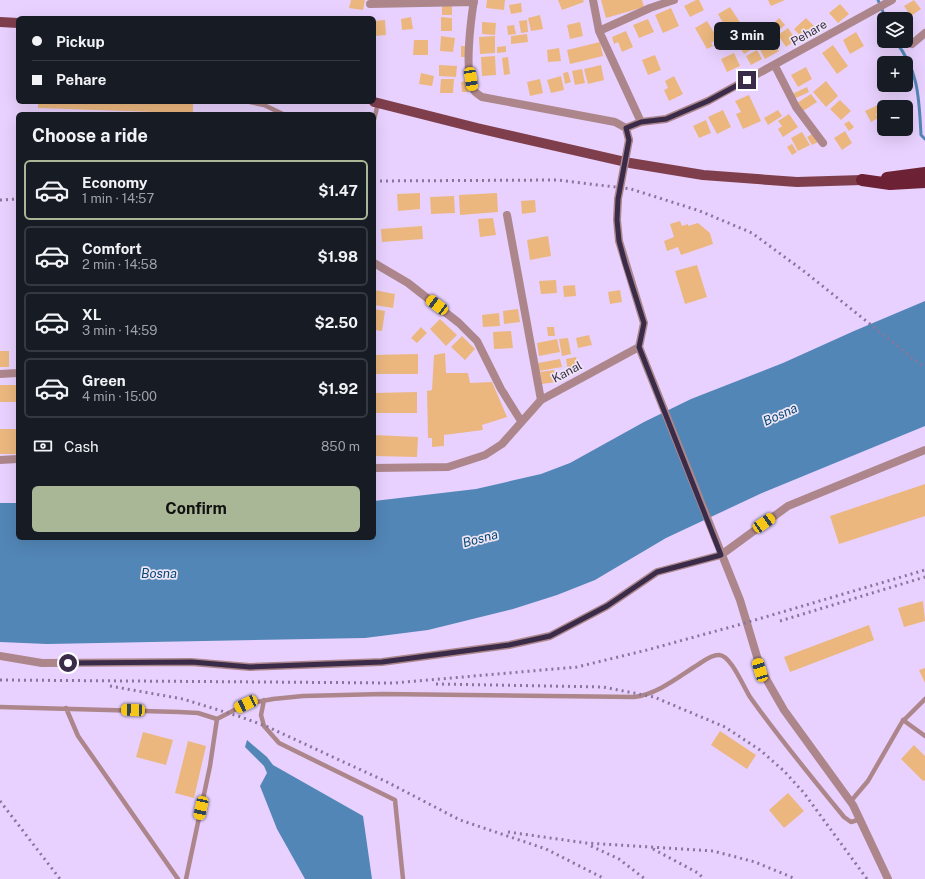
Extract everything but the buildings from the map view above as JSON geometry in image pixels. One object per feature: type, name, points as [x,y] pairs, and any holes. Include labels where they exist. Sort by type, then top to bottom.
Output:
[{"type":"highway","points":[[862,180],[925,173]]},
{"type":"highway","points":[[862,180],[890,184],[925,182]]},
{"type":"main road","points":[[0,22],[16,23]]},
{"type":"main road","points":[[376,102],[477,128],[630,163],[703,175],[797,182],[862,180]]},
{"type":"street","points":[[593,0],[599,31],[641,122]]},
{"type":"street","points":[[599,31],[650,8],[674,0]]},
{"type":"street","points":[[370,4],[474,1],[469,30],[470,71],[473,89],[482,97],[603,118],[621,124],[626,128],[629,140],[618,199],[617,220],[619,241],[631,285],[644,323],[639,347],[740,600],[760,670],[784,710],[851,801],[888,879]]},
{"type":"street","name":"Pehare","points":[[626,128],[641,122],[666,119],[708,101],[775,66],[889,2]]},
{"type":"street","points":[[913,43],[925,33]]},
{"type":"street","points":[[775,66],[796,108],[823,143]]},
{"type":"street","points":[[507,214],[542,400]]},
{"type":"street","points":[[376,264],[414,288],[459,323],[477,341],[501,389],[521,421]]},
{"type":"street","name":"Kanal","points":[[376,468],[448,467],[485,455],[502,444],[521,421],[542,400],[639,347]]},
{"type":"street","points":[[0,374],[16,373]]},
{"type":"street","points":[[0,656],[42,663],[192,662],[250,667],[382,662],[459,653],[509,645],[550,636],[607,606],[657,572],[721,555],[788,506],[925,450]]},
{"type":"street","points":[[0,460],[16,459]]},
{"type":"lane","points":[[259,104],[279,112]]},
{"type":"lane","points":[[0,707],[179,712],[218,718],[246,704],[264,700],[303,696],[384,694],[646,695],[718,654],[724,656],[730,662],[750,696],[844,817],[851,822],[861,820]]},
{"type":"lane","points":[[264,700],[262,715],[264,726],[279,743],[395,800],[403,879]]},
{"type":"lane","points":[[851,801],[868,781],[903,720],[925,700]]},
{"type":"lane","points":[[66,708],[78,736],[178,879]]},
{"type":"lane","points":[[186,879],[210,766],[218,718]]},
{"type":"lane","points":[[903,720],[925,736]]},
{"type":"water","name":"Bosna","points":[[925,301],[925,426],[762,493],[666,538],[595,580],[557,595],[513,609],[428,630],[365,638],[47,644],[0,642],[0,503],[16,503],[16,540],[376,540],[376,501],[476,489],[541,474],[570,463],[644,422],[691,399],[783,363]]},
{"type":"water","points":[[247,740],[267,757],[273,765],[363,816],[372,879],[305,879],[277,829],[260,786],[267,773],[264,766],[245,747]]},
{"type":"waterway","points":[[878,0],[883,12]]},
{"type":"waterway","points":[[900,48],[909,63],[913,74],[918,97],[921,135],[925,139]]},
{"type":"railway","points":[[376,181],[558,180],[631,189],[700,211],[752,233],[805,272],[925,368]]},
{"type":"railway","points":[[0,200],[16,199]]},
{"type":"railway","points":[[0,680],[394,683],[577,667],[647,650],[738,625],[925,570]]},
{"type":"railway","points":[[780,621],[925,577]]},
{"type":"railway","points":[[436,684],[603,687],[654,697],[725,727],[760,750],[784,771],[804,793],[867,879]]},
{"type":"railway","points":[[110,686],[183,699],[268,727],[387,782],[460,820],[546,849],[605,879]]},
{"type":"railway","points":[[0,801],[60,879]]},
{"type":"railway","points":[[508,832],[586,843],[713,851],[755,862],[796,879]]},
{"type":"railway","points":[[591,846],[619,859],[645,879]]},
{"type":"railway","points":[[653,849],[698,873],[704,879]]},
{"type":"route","points":[[68,663],[192,662],[250,667],[382,662],[459,653],[509,645],[550,636],[607,606],[657,572],[721,555],[639,347],[644,323],[632,290],[619,241],[617,220],[618,199],[629,140],[626,128],[641,122],[666,119],[708,101],[747,80]]}]
